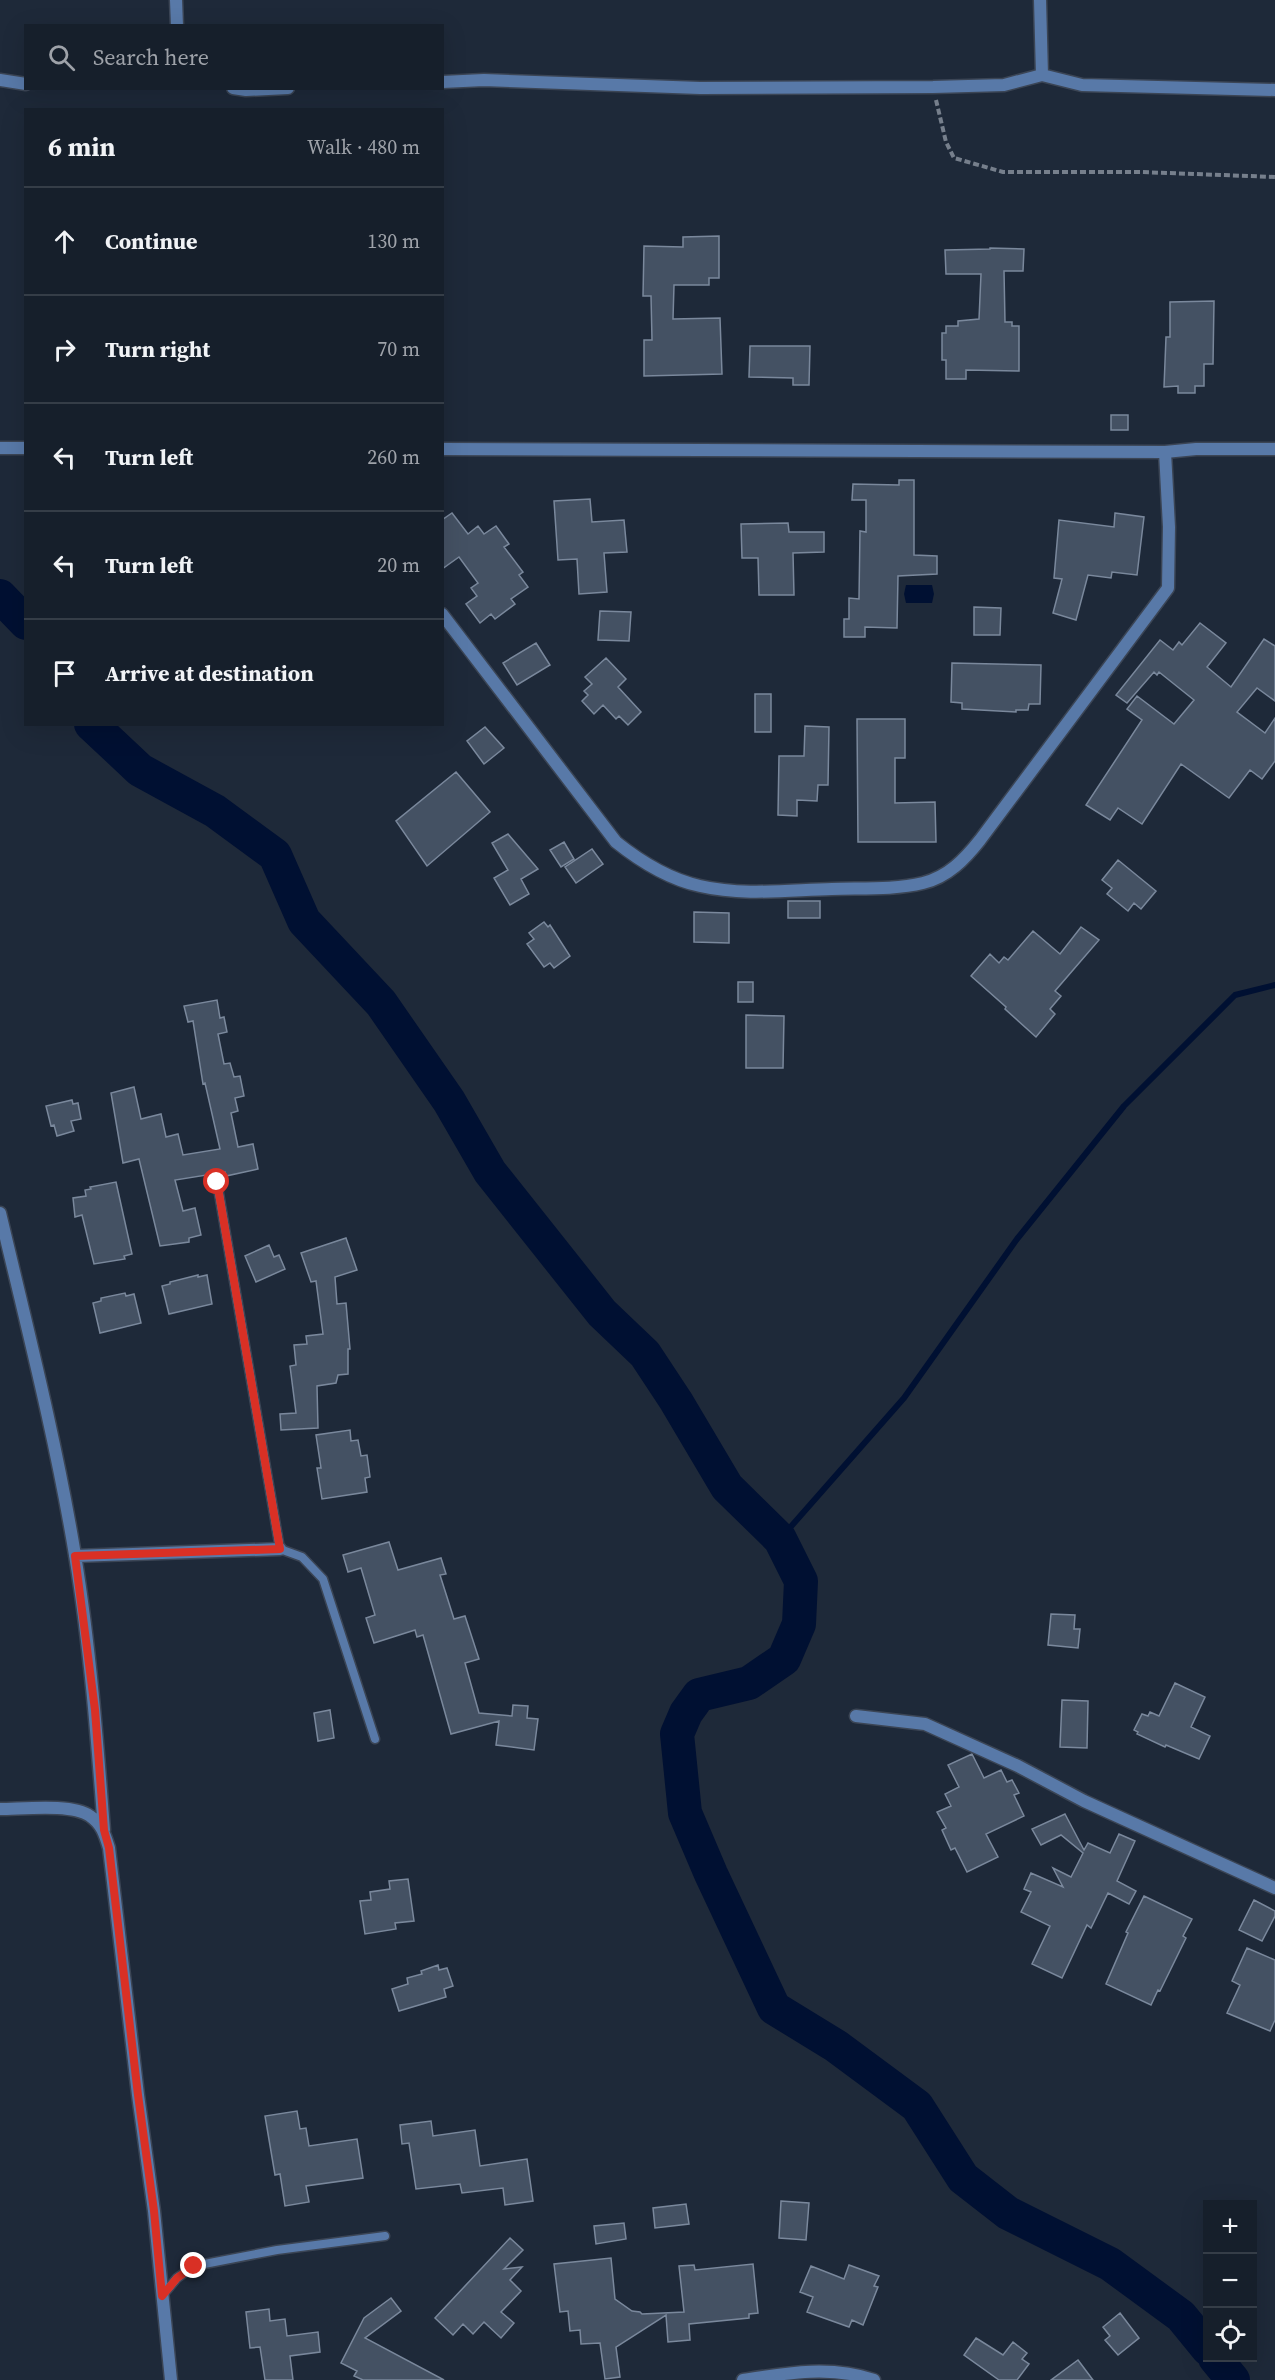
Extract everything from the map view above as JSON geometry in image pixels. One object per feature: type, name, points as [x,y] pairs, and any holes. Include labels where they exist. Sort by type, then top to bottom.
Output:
[{"type":"street","points":[[176,0],[177,24]]},
{"type":"street","points":[[1040,0],[1042,75]]},
{"type":"street","points":[[444,82],[484,80],[700,88],[933,87],[1004,85],[1042,75],[1082,85],[1275,90]]},
{"type":"street","points":[[0,80],[24,84]]},
{"type":"street","points":[[0,448],[24,448]]},
{"type":"street","points":[[444,449],[1166,452],[1196,448],[1275,449]]},
{"type":"street","points":[[444,617],[616,842],[638,860],[663,874],[699,886],[734,891],[870,888],[924,883],[959,866],[1168,588],[1166,452]]},
{"type":"street","points":[[0,1213],[56,1449],[75,1556],[95,1710],[104,1830],[109,1848],[154,2211],[171,2380]]},
{"type":"street","points":[[75,1556],[280,1549]]},
{"type":"street","points":[[856,1716],[925,1724],[1018,1766],[1084,1801],[1275,1888]]},
{"type":"street","points":[[0,1809],[68,1809],[89,1815],[104,1830]]},
{"type":"street","points":[[743,2380],[793,2371],[825,2371],[874,2380]]},
{"type":"lane","points":[[217,1182],[280,1549],[302,1557],[323,1579],[375,1739]]},
{"type":"lane","points":[[162,2296],[177,2278],[194,2266],[267,2252],[385,2236]]},
{"type":"path","points":[[933,87],[946,142],[954,158],[973,165],[1003,172],[1140,172],[1275,177]]},
{"type":"water","points":[[906,585],[932,585],[934,594],[932,603],[906,603],[904,594]]},
{"type":"building","points":[[719,236],[719,278],[709,278],[709,285],[674,285],[673,319],[720,318],[722,374],[644,376],[644,340],[652,340],[651,296],[643,296],[644,246],[683,247],[683,237]]},
{"type":"building","points":[[1024,249],[1023,271],[1004,271],[1005,322],[1012,322],[1012,326],[1019,326],[1019,371],[966,370],[966,379],[946,379],[946,360],[942,360],[942,333],[946,333],[946,326],[958,326],[958,321],[979,319],[981,274],[946,274],[945,250]]},
{"type":"building","points":[[1214,301],[1213,364],[1204,364],[1204,386],[1195,386],[1195,393],[1178,393],[1178,386],[1164,387],[1166,337],[1170,337],[1170,302]]},
{"type":"building","points":[[750,346],[810,346],[809,385],[793,385],[793,378],[749,377]]},
{"type":"building","points":[[1111,415],[1128,415],[1128,430],[1111,430]]},
{"type":"building","points":[[899,480],[914,480],[914,555],[937,556],[937,574],[898,576],[897,628],[865,627],[865,637],[844,637],[844,619],[849,619],[849,598],[859,599],[860,531],[866,532],[866,500],[852,500],[853,484],[899,485]]},
{"type":"building","points":[[590,499],[592,522],[624,520],[627,552],[604,553],[607,592],[579,594],[577,559],[558,560],[554,501]]},
{"type":"building","points":[[452,513],[468,534],[478,526],[484,534],[496,526],[509,544],[504,547],[523,572],[519,575],[528,587],[511,599],[515,604],[495,619],[491,614],[480,623],[466,604],[477,596],[471,588],[478,583],[459,557],[444,568],[444,519]]},
{"type":"building","points":[[1115,513],[1144,517],[1137,575],[1112,572],[1111,578],[1088,575],[1076,620],[1053,613],[1062,579],[1054,578],[1059,520],[1114,527]]},
{"type":"building","points":[[788,523],[789,532],[824,532],[824,552],[793,553],[794,595],[759,595],[758,558],[742,558],[741,524]]},
{"type":"building","points":[[974,607],[1001,608],[1000,635],[974,635]]},
{"type":"building","points":[[600,611],[631,612],[629,641],[598,640]]},
{"type":"building","points":[[1200,623],[1226,643],[1207,667],[1231,687],[1264,639],[1275,646],[1275,701],[1257,688],[1237,712],[1265,733],[1275,718],[1275,761],[1262,779],[1250,770],[1229,798],[1181,764],[1142,824],[1118,808],[1110,820],[1086,805],[1142,720],[1127,709],[1137,696],[1174,724],[1194,700],[1159,672],[1157,675],[1154,672],[1127,703],[1116,695],[1160,640],[1173,650],[1179,642],[1182,645]]},
{"type":"building","points":[[536,643],[550,665],[517,685],[503,663]]},
{"type":"building","points":[[606,658],[626,679],[618,687],[641,712],[628,725],[619,716],[616,719],[603,705],[594,714],[582,701],[588,695],[584,691],[592,684],[585,677]]},
{"type":"building","points":[[952,663],[1041,665],[1040,704],[1029,704],[1028,710],[1016,710],[1016,712],[962,709],[962,703],[951,702]]},
{"type":"building","points":[[755,694],[771,694],[771,732],[755,732]]},
{"type":"building","points":[[857,719],[905,719],[905,758],[895,758],[895,803],[935,802],[936,842],[858,842]]},
{"type":"building","points":[[805,726],[829,727],[828,785],[818,785],[817,801],[797,800],[797,816],[778,815],[779,756],[804,756]]},
{"type":"building","points":[[485,727],[504,748],[484,764],[467,741]]},
{"type":"building","points":[[456,772],[490,812],[427,866],[396,821]]},
{"type":"building","points":[[508,834],[538,869],[521,879],[529,894],[510,905],[494,878],[508,870],[492,843]]},
{"type":"building","points":[[564,842],[574,859],[561,867],[550,850]]},
{"type":"building","points":[[592,849],[603,864],[576,883],[565,867]]},
{"type":"building","points":[[1118,860],[1156,891],[1141,909],[1134,903],[1128,911],[1107,894],[1112,888],[1102,880]]},
{"type":"building","points":[[788,901],[820,901],[820,918],[788,918]]},
{"type":"building","points":[[694,912],[729,913],[729,943],[694,942]]},
{"type":"building","points":[[544,922],[548,927],[550,925],[570,956],[554,968],[550,963],[544,967],[527,944],[534,939],[529,933]]},
{"type":"building","points":[[1081,927],[1099,940],[1055,991],[1061,996],[1050,1009],[1055,1014],[1036,1037],[971,976],[990,954],[999,963],[1004,957],[1008,960],[1033,931],[1060,954]]},
{"type":"building","points":[[738,982],[753,982],[753,1002],[738,1002]]},
{"type":"building","points":[[217,1000],[220,1018],[224,1017],[227,1032],[218,1034],[224,1064],[230,1063],[234,1077],[240,1076],[244,1096],[235,1098],[238,1111],[231,1113],[238,1147],[253,1144],[258,1169],[226,1176],[225,1172],[175,1180],[183,1211],[195,1208],[201,1235],[189,1238],[189,1242],[160,1246],[139,1159],[123,1163],[111,1093],[134,1087],[141,1119],[161,1114],[166,1137],[178,1134],[183,1155],[220,1149],[205,1083],[203,1084],[193,1021],[188,1022],[184,1006]]},
{"type":"building","points":[[746,1015],[784,1016],[783,1068],[746,1068]]},
{"type":"building","points":[[72,1100],[73,1104],[78,1103],[81,1119],[71,1121],[74,1131],[57,1136],[54,1125],[51,1126],[46,1106]]},
{"type":"building","points":[[116,1182],[132,1254],[124,1256],[125,1259],[94,1264],[82,1215],[75,1217],[73,1198],[86,1196],[85,1190],[91,1189],[90,1187]]},
{"type":"building","points":[[346,1238],[357,1270],[335,1277],[337,1304],[346,1303],[350,1349],[348,1349],[348,1374],[338,1375],[336,1383],[317,1386],[318,1428],[281,1430],[280,1414],[296,1413],[290,1366],[296,1365],[294,1345],[307,1344],[306,1336],[323,1334],[316,1281],[311,1282],[301,1253]]},
{"type":"building","points":[[269,1245],[274,1257],[279,1255],[285,1269],[256,1282],[245,1256]]},
{"type":"building","points":[[198,1275],[198,1277],[207,1275],[212,1304],[169,1314],[162,1286]]},
{"type":"building","points":[[125,1293],[126,1296],[134,1294],[141,1323],[100,1333],[93,1303],[101,1301],[101,1298]]},
{"type":"building","points":[[350,1430],[351,1441],[358,1440],[361,1456],[367,1455],[370,1477],[365,1478],[367,1492],[322,1499],[317,1468],[321,1468],[316,1435]]},
{"type":"building","points":[[389,1542],[398,1570],[441,1558],[446,1574],[440,1575],[454,1619],[465,1616],[479,1659],[465,1663],[479,1713],[512,1716],[513,1705],[528,1706],[527,1718],[538,1719],[534,1750],[496,1745],[499,1721],[451,1734],[423,1635],[417,1637],[415,1630],[374,1643],[366,1618],[375,1615],[361,1568],[348,1572],[343,1555]]},
{"type":"building","points":[[1051,1614],[1075,1615],[1074,1629],[1080,1629],[1078,1648],[1048,1645]]},
{"type":"building","points":[[1175,1683],[1205,1697],[1191,1727],[1210,1736],[1199,1759],[1166,1745],[1165,1747],[1137,1734],[1138,1732],[1134,1730],[1142,1714],[1148,1716],[1150,1712],[1159,1716]]},
{"type":"building","points":[[1062,1700],[1088,1701],[1087,1748],[1060,1747]]},
{"type":"building","points":[[330,1710],[334,1738],[318,1741],[314,1713]]},
{"type":"building","points":[[972,1754],[984,1778],[1001,1770],[1007,1782],[1012,1780],[1019,1793],[1014,1795],[1024,1816],[986,1834],[998,1857],[967,1872],[955,1848],[951,1850],[942,1830],[946,1828],[937,1812],[951,1806],[945,1794],[959,1787],[948,1765]]},
{"type":"building","points":[[1065,1814],[1084,1850],[1088,1843],[1110,1853],[1119,1834],[1135,1841],[1117,1881],[1136,1891],[1129,1904],[1108,1893],[1091,1928],[1087,1925],[1062,1978],[1032,1964],[1050,1926],[1021,1912],[1031,1892],[1024,1889],[1031,1873],[1063,1887],[1053,1868],[1071,1877],[1083,1853],[1061,1835],[1041,1845],[1032,1829]]},
{"type":"building","points":[[408,1879],[414,1921],[395,1923],[396,1929],[365,1934],[360,1901],[371,1900],[370,1892],[390,1889],[389,1881]]},
{"type":"building","points":[[1144,1896],[1192,1919],[1183,1936],[1186,1938],[1151,2005],[1106,1984],[1128,1933],[1126,1932]]},
{"type":"building","points":[[1254,1900],[1275,1911],[1275,1916],[1262,1941],[1239,1930]]},
{"type":"building","points":[[1247,1948],[1275,1960],[1275,2020],[1270,2031],[1227,2013],[1240,1985],[1232,1981]]},
{"type":"building","points":[[438,1965],[439,1970],[447,1968],[453,1986],[444,1989],[446,1997],[399,2011],[392,1989],[408,1984],[407,1978],[422,1974],[421,1971]]},
{"type":"building","points":[[297,2111],[300,2129],[306,2128],[309,2146],[357,2139],[363,2178],[306,2186],[309,2202],[285,2206],[280,2174],[275,2175],[265,2116]]},
{"type":"building","points":[[431,2121],[433,2136],[475,2130],[480,2166],[527,2159],[533,2201],[505,2205],[503,2188],[462,2193],[460,2184],[416,2189],[409,2143],[402,2144],[400,2125]]},
{"type":"building","points":[[781,2201],[809,2203],[806,2240],[779,2238]]},
{"type":"building","points":[[686,2204],[689,2224],[655,2228],[653,2208]]},
{"type":"building","points":[[624,2223],[626,2239],[596,2244],[594,2226]]},
{"type":"building","points":[[510,2238],[523,2250],[504,2269],[522,2267],[510,2280],[521,2291],[501,2312],[514,2323],[501,2338],[484,2322],[473,2334],[463,2324],[453,2335],[435,2318]]},
{"type":"building","points":[[611,2258],[615,2299],[632,2311],[642,2314],[684,2312],[679,2266],[694,2265],[695,2270],[753,2264],[758,2313],[749,2314],[749,2318],[689,2324],[690,2340],[668,2342],[666,2315],[616,2347],[620,2377],[605,2379],[600,2343],[581,2344],[580,2330],[570,2331],[568,2311],[560,2312],[554,2264]]},
{"type":"building","points":[[849,2265],[879,2276],[874,2286],[878,2287],[863,2325],[852,2320],[849,2327],[807,2312],[813,2297],[800,2292],[811,2266],[844,2279]]},
{"type":"building","points":[[391,2298],[401,2311],[365,2338],[444,2380],[363,2380],[354,2376],[357,2371],[341,2363],[364,2318]]},
{"type":"building","points":[[269,2309],[270,2321],[285,2319],[287,2336],[318,2332],[320,2352],[290,2356],[293,2380],[265,2380],[260,2347],[250,2348],[246,2312]]},
{"type":"building","points":[[1120,2313],[1139,2338],[1118,2355],[1105,2340],[1110,2336],[1103,2327]]},
{"type":"building","points":[[976,2338],[1003,2355],[1013,2342],[1027,2353],[1022,2359],[1029,2364],[1017,2380],[999,2380],[964,2355]]},
{"type":"building","points":[[1078,2360],[1093,2380],[1051,2380]]},
{"type":"waterway","points":[[0,596],[24,621]]},
{"type":"waterway","points":[[93,726],[140,770],[215,811],[275,855],[304,921],[381,1003],[449,1101],[490,1172],[602,1313],[645,1354],[727,1487],[780,1539],[801,1581],[799,1624],[784,1659],[749,1683],[699,1695],[686,1713],[677,1734],[685,1813],[774,2008],[836,2046],[917,2106],[963,2178],[1008,2213],[1110,2264],[1181,2316],[1203,2343]]},
{"type":"waterway","points":[[780,1539],[904,1398],[1017,1239],[1124,1106],[1235,995],[1275,985]]},
{"type":"waterway","points":[[1218,2362],[1233,2380]]},
{"type":"route","points":[[194,2266],[177,2278],[162,2296],[154,2211],[109,1848],[104,1830],[95,1710],[75,1556],[280,1549],[217,1182]]}]
